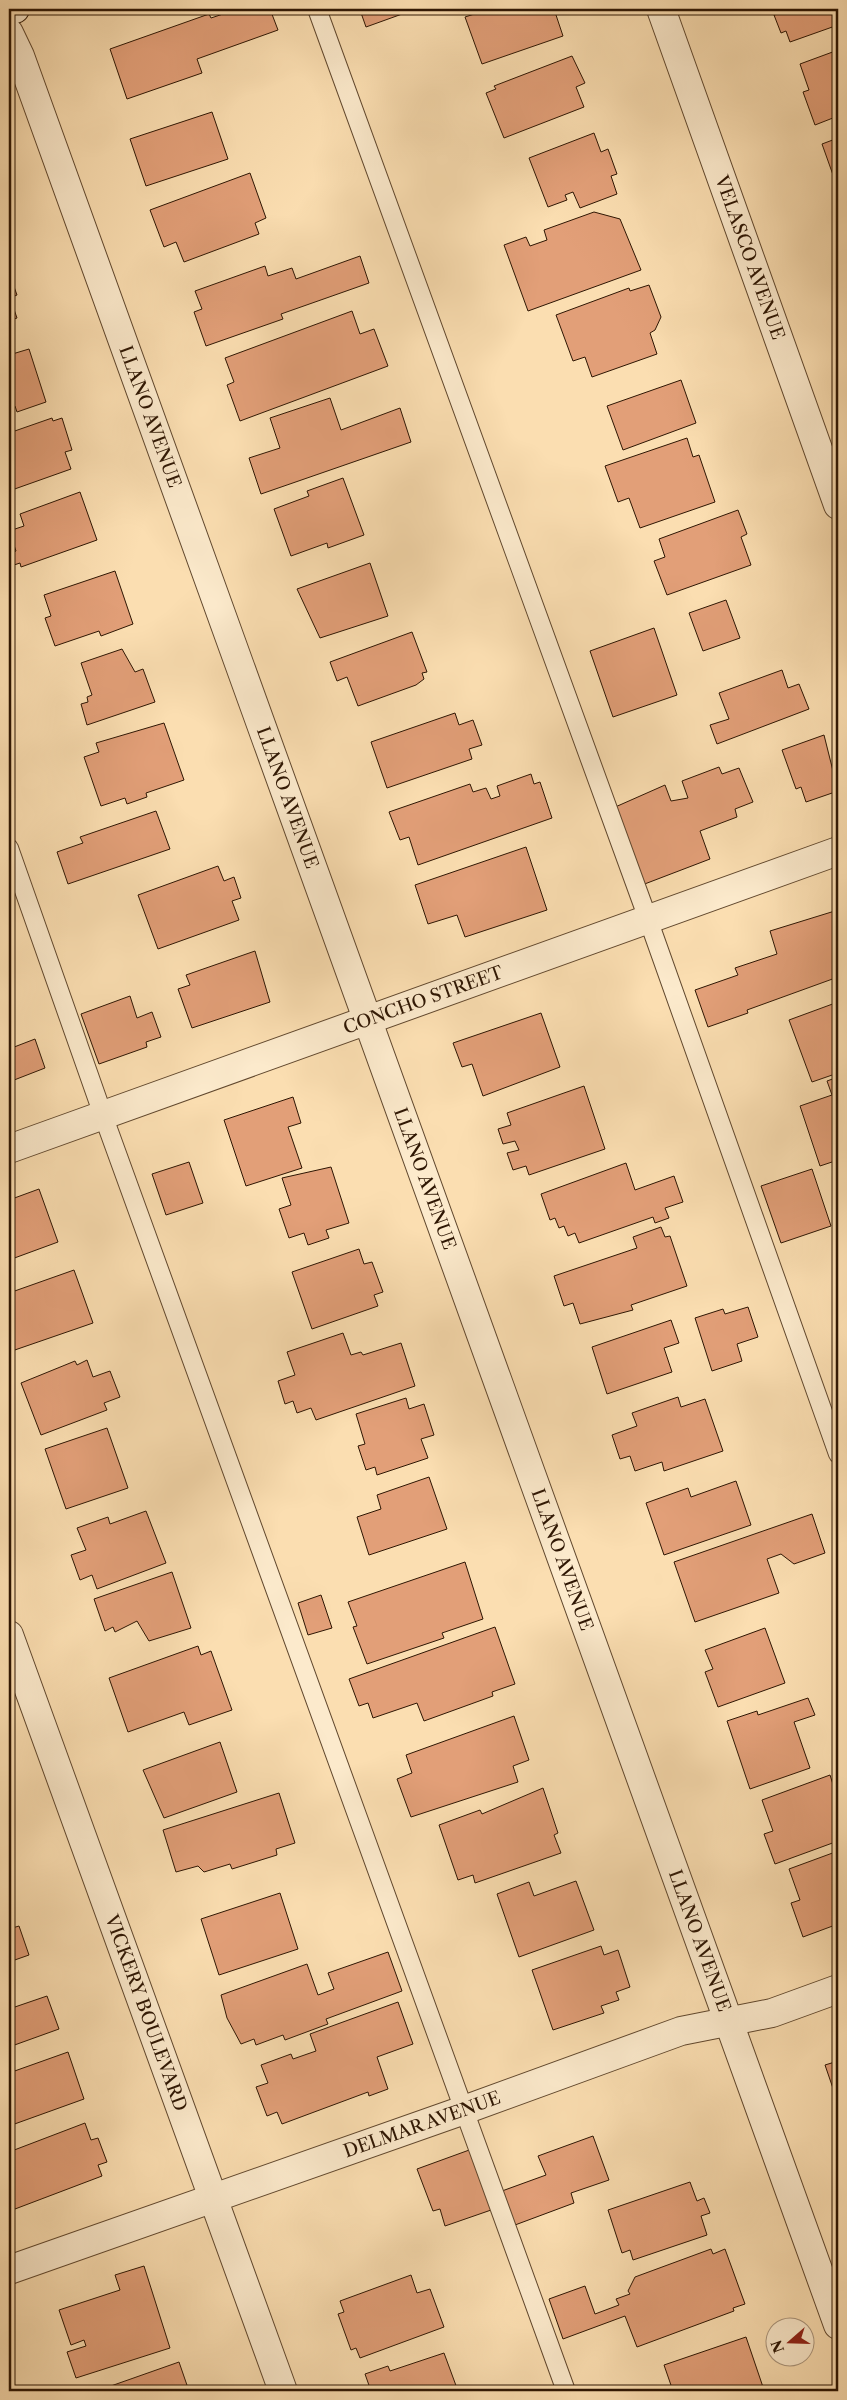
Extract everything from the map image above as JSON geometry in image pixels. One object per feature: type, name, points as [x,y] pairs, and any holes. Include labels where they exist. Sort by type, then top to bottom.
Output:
[{"type":"street","points":[[9,11],[15,9]]},
{"type":"street","name":"VELASCO AVENUE","points":[[660,9],[838,505]]},
{"type":"street","name":"LLANO AVENUE","points":[[9,33],[20,56],[838,2325]]},
{"type":"street","name":"CONCHO STREET","points":[[9,1149],[838,850]]},
{"type":"street","name":"VICKERY BOULEVARD","points":[[9,1635],[283,2391]]},
{"type":"street","name":"DELMAR AVENUE","points":[[9,2270],[464,2110],[681,2031],[772,2013],[838,1989]]},
{"type":"lane","points":[[317,9],[648,919],[838,1454]]},
{"type":"lane","points":[[9,848],[103,1115],[566,2391]]},
{"type":"building","points":[[228,9],[270,9],[278,30],[197,59],[202,73],[127,99],[110,49],[209,14],[211,18],[229,12]]},
{"type":"building","points":[[416,9],[366,27],[360,10]]},
{"type":"building","points":[[490,9],[554,9],[563,36],[482,64],[465,17]]},
{"type":"building","points":[[784,9],[838,9],[838,25],[790,42],[786,31],[781,33],[774,15],[785,12]]},
{"type":"building","points":[[838,50],[838,116],[815,125],[803,92],[809,90],[800,64]]},
{"type":"building","points":[[572,56],[585,83],[576,87],[584,107],[504,138],[486,93],[496,89],[494,86]]},
{"type":"building","points":[[212,112],[228,159],[146,186],[130,139]]},
{"type":"building","points":[[594,133],[601,152],[608,149],[617,174],[611,176],[617,194],[580,208],[573,192],[565,195],[567,200],[548,207],[529,158]]},
{"type":"building","points":[[838,138],[838,189],[822,144]]},
{"type":"building","points":[[250,173],[266,218],[255,223],[259,234],[184,262],[176,242],[164,247],[150,210]]},
{"type":"building","points":[[594,212],[620,219],[641,270],[528,311],[504,245],[526,237],[530,246],[547,240],[544,230]]},
{"type":"building","points":[[360,256],[369,283],[281,314],[283,319],[206,346],[194,312],[202,309],[195,291],[265,266],[268,276],[292,268],[296,279]]},
{"type":"building","points":[[9,273],[17,295],[10,298],[17,318],[9,321]]},
{"type":"building","points":[[649,285],[661,317],[655,330],[650,333],[657,354],[592,377],[585,357],[573,361],[556,315],[629,288],[630,291]]},
{"type":"building","points":[[352,311],[360,334],[374,329],[388,366],[240,421],[227,385],[234,382],[225,358]]},
{"type":"building","points":[[29,349],[46,402],[17,412],[15,406],[9,408],[9,355]]},
{"type":"building","points":[[681,380],[696,423],[623,450],[607,406]]},
{"type":"building","points":[[330,398],[341,430],[400,408],[411,442],[261,494],[249,458],[280,448],[270,418]]},
{"type":"building","points":[[52,418],[53,421],[62,418],[72,450],[65,452],[71,469],[9,491],[9,433]]},
{"type":"building","points":[[687,438],[693,457],[699,455],[715,502],[640,528],[629,498],[618,502],[605,466]]},
{"type":"building","points":[[343,478],[364,535],[328,548],[327,543],[291,556],[274,509],[309,496],[307,491]]},
{"type":"building","points":[[80,492],[97,540],[21,567],[20,563],[11,566],[9,554],[16,551],[9,531],[24,526],[20,514]]},
{"type":"building","points":[[738,510],[747,534],[741,537],[751,565],[667,595],[654,561],[665,557],[659,539]]},
{"type":"building","points":[[370,563],[388,616],[320,638],[297,589]]},
{"type":"building","points":[[115,571],[133,624],[101,636],[99,631],[55,646],[45,618],[51,616],[44,595]]},
{"type":"building","points":[[726,600],[740,638],[703,651],[689,613]]},
{"type":"building","points":[[654,628],[677,695],[613,717],[590,651]]},
{"type":"building","points":[[412,632],[427,672],[422,673],[424,679],[416,685],[358,706],[347,677],[337,681],[330,662]]},
{"type":"building","points":[[122,649],[135,672],[143,669],[155,702],[87,725],[81,704],[88,702],[87,697],[92,695],[81,663]]},
{"type":"building","points":[[782,670],[788,688],[799,684],[809,709],[717,744],[710,725],[729,719],[719,693]]},
{"type":"building","points":[[455,713],[459,725],[473,720],[482,745],[469,749],[472,759],[387,788],[371,742]]},
{"type":"building","points":[[164,723],[184,780],[146,793],[147,797],[127,804],[125,798],[101,806],[84,757],[99,752],[96,743]]},
{"type":"building","points":[[824,735],[838,791],[806,802],[801,787],[796,789],[782,750]]},
{"type":"building","points":[[719,767],[722,774],[739,768],[753,802],[735,809],[737,817],[700,831],[710,859],[642,885],[613,808],[665,785],[671,801],[688,798],[682,781]]},
{"type":"building","points":[[531,774],[534,784],[540,782],[552,818],[418,865],[409,837],[400,840],[389,812],[470,784],[473,792],[486,788],[491,799],[500,796],[497,786]]},
{"type":"building","points":[[156,811],[170,849],[68,884],[57,852],[83,843],[80,837]]},
{"type":"building","points":[[526,847],[547,910],[465,937],[457,915],[428,924],[415,885]]},
{"type":"building","points":[[218,866],[224,881],[234,877],[241,898],[232,901],[239,920],[158,949],[138,895]]},
{"type":"building","points":[[838,910],[838,977],[747,1010],[748,1013],[708,1027],[695,990],[738,975],[735,968],[777,954],[770,931]]},
{"type":"building","points":[[255,951],[270,1002],[192,1028],[178,989],[190,985],[186,975]]},
{"type":"building","points":[[130,996],[137,1018],[152,1012],[161,1037],[146,1042],[147,1047],[99,1064],[81,1014]]},
{"type":"building","points":[[838,1002],[838,1073],[812,1082],[789,1020]]},
{"type":"building","points":[[541,1013],[560,1067],[483,1096],[472,1064],[462,1067],[453,1043]]},
{"type":"building","points":[[35,1039],[45,1068],[9,1082],[9,1049]]},
{"type":"building","points":[[838,1077],[838,1160],[820,1166],[800,1106],[832,1095],[827,1081]]},
{"type":"building","points":[[584,1086],[605,1149],[529,1175],[526,1166],[513,1170],[507,1153],[519,1150],[515,1141],[503,1144],[498,1129],[511,1125],[507,1113]]},
{"type":"building","points":[[293,1097],[301,1123],[288,1127],[302,1168],[246,1186],[224,1120]]},
{"type":"building","points":[[189,1162],[203,1203],[166,1215],[152,1174]]},
{"type":"building","points":[[626,1163],[635,1190],[674,1176],[683,1202],[665,1208],[669,1218],[655,1223],[653,1217],[579,1243],[575,1233],[568,1236],[564,1226],[559,1228],[555,1218],[550,1220],[541,1194]]},
{"type":"building","points":[[331,1167],[349,1223],[326,1230],[329,1238],[308,1245],[304,1233],[289,1238],[279,1209],[291,1205],[282,1178]]},
{"type":"building","points":[[812,1169],[831,1226],[781,1243],[761,1186]]},
{"type":"building","points":[[39,1189],[58,1242],[9,1260],[9,1200]]},
{"type":"building","points":[[661,1227],[665,1237],[670,1236],[687,1286],[631,1305],[633,1310],[580,1324],[573,1303],[564,1306],[554,1276],[637,1248],[633,1237]]},
{"type":"building","points":[[359,1249],[364,1264],[372,1262],[383,1292],[374,1295],[378,1306],[312,1329],[292,1272]]},
{"type":"building","points":[[74,1270],[93,1323],[9,1352],[9,1293]]},
{"type":"building","points":[[748,1307],[758,1337],[737,1344],[742,1361],[712,1371],[695,1318],[723,1309],[725,1314]]},
{"type":"building","points":[[671,1320],[679,1343],[664,1348],[672,1372],[607,1394],[592,1347]]},
{"type":"building","points":[[343,1333],[351,1355],[361,1352],[363,1355],[401,1343],[415,1386],[316,1420],[311,1408],[297,1413],[293,1401],[285,1404],[278,1381],[295,1375],[287,1352]]},
{"type":"building","points":[[87,1360],[93,1377],[110,1371],[120,1397],[104,1403],[107,1410],[41,1435],[21,1383],[75,1361],[77,1365]]},
{"type":"building","points":[[678,1397],[681,1407],[705,1399],[723,1451],[664,1471],[662,1462],[635,1471],[630,1456],[620,1459],[612,1435],[637,1426],[632,1413]]},
{"type":"building","points":[[406,1398],[409,1409],[424,1404],[434,1435],[421,1439],[428,1458],[377,1475],[375,1467],[366,1470],[358,1446],[365,1444],[356,1414]]},
{"type":"building","points":[[107,1428],[128,1488],[66,1509],[45,1449]]},
{"type":"building","points":[[429,1477],[447,1529],[369,1555],[357,1517],[381,1509],[377,1495]]},
{"type":"building","points":[[736,1481],[751,1525],[664,1555],[646,1503],[688,1488],[691,1497]]},
{"type":"building","points":[[146,1511],[166,1563],[97,1589],[92,1575],[80,1580],[71,1555],[86,1550],[77,1528],[108,1517],[110,1524]]},
{"type":"building","points":[[812,1514],[825,1553],[794,1564],[781,1554],[767,1559],[779,1593],[695,1622],[674,1562]]},
{"type":"building","points":[[465,1562],[483,1619],[442,1633],[444,1638],[367,1664],[353,1627],[357,1626],[348,1602]]},
{"type":"building","points":[[172,1572],[191,1628],[149,1641],[137,1621],[115,1632],[113,1627],[105,1631],[94,1599]]},
{"type":"building","points":[[321,1595],[332,1628],[308,1635],[298,1603]]},
{"type":"building","points":[[495,1627],[515,1684],[492,1692],[493,1696],[424,1721],[417,1703],[373,1718],[368,1703],[359,1706],[349,1679]]},
{"type":"building","points":[[765,1628],[785,1683],[718,1707],[705,1672],[713,1669],[705,1650]]},
{"type":"building","points":[[198,1646],[201,1655],[211,1651],[232,1710],[189,1725],[184,1712],[128,1732],[109,1678]]},
{"type":"building","points":[[808,1698],[815,1715],[794,1722],[810,1768],[750,1789],[727,1721],[757,1711],[758,1715]]},
{"type":"building","points":[[514,1716],[529,1760],[513,1766],[518,1782],[411,1817],[397,1779],[412,1773],[406,1755]]},
{"type":"building","points":[[220,1742],[237,1792],[164,1818],[143,1770]]},
{"type":"building","points":[[830,1775],[838,1800],[838,1841],[775,1864],[764,1834],[773,1831],[762,1800]]},
{"type":"building","points":[[543,1788],[558,1833],[554,1835],[561,1853],[475,1883],[473,1875],[458,1880],[439,1825],[480,1810],[482,1814]]},
{"type":"building","points":[[279,1793],[295,1843],[276,1849],[277,1855],[232,1869],[230,1864],[204,1872],[198,1866],[176,1872],[163,1830]]},
{"type":"building","points":[[838,1851],[838,1924],[803,1937],[791,1903],[800,1900],[789,1869]]},
{"type":"building","points":[[576,1881],[594,1930],[519,1957],[497,1894],[529,1882],[534,1896]]},
{"type":"building","points":[[280,1893],[298,1949],[219,1975],[201,1919]]},
{"type":"building","points":[[19,1926],[29,1955],[9,1962],[9,1929]]},
{"type":"building","points":[[601,1946],[604,1955],[618,1950],[630,1987],[616,1992],[619,2000],[601,2006],[604,2013],[553,2030],[532,1970]]},
{"type":"building","points":[[388,1952],[402,1991],[326,2019],[328,2024],[285,2040],[283,2035],[256,2045],[254,2039],[241,2044],[227,2018],[221,1995],[307,1964],[318,1995],[334,1989],[328,1973]]},
{"type":"building","points":[[47,1996],[59,2029],[9,2047],[9,2009]]},
{"type":"building","points":[[398,2002],[413,2044],[377,2057],[388,2089],[369,2096],[368,2092],[282,2124],[277,2112],[267,2116],[256,2087],[268,2083],[261,2065],[291,2054],[293,2059],[316,2051],[310,2034]]},
{"type":"building","points":[[68,2052],[84,2099],[9,2126],[9,2073]]},
{"type":"building","points":[[838,2061],[838,2103],[825,2065]]},
{"type":"building","points":[[85,2123],[91,2140],[98,2138],[107,2162],[98,2165],[102,2176],[15,2209],[9,2192],[9,2152]]},
{"type":"building","points":[[593,2136],[609,2180],[571,2193],[574,2203],[515,2225],[502,2191],[546,2175],[538,2156]]},
{"type":"building","points":[[472,2149],[494,2209],[445,2226],[440,2209],[433,2211],[417,2169]]},
{"type":"building","points":[[690,2182],[697,2201],[704,2198],[710,2213],[701,2216],[707,2235],[633,2260],[630,2250],[622,2253],[608,2210]]},
{"type":"building","points":[[711,2249],[713,2254],[725,2249],[745,2304],[733,2308],[734,2311],[637,2347],[625,2316],[563,2339],[549,2299],[585,2286],[595,2314],[619,2305],[616,2299],[630,2294],[628,2291],[635,2277]]},
{"type":"building","points":[[144,2266],[170,2348],[76,2378],[67,2352],[86,2346],[84,2340],[71,2345],[59,2310],[120,2290],[115,2275]]},
{"type":"building","points":[[411,2275],[417,2293],[430,2289],[444,2327],[360,2358],[356,2348],[351,2350],[338,2314],[344,2312],[340,2301]]},
{"type":"building","points":[[746,2337],[764,2390],[673,2391],[664,2365]]},
{"type":"building","points":[[444,2353],[458,2391],[371,2391],[365,2374],[388,2366],[390,2371]]},
{"type":"building","points":[[179,2362],[189,2391],[109,2391],[108,2387]]}]
